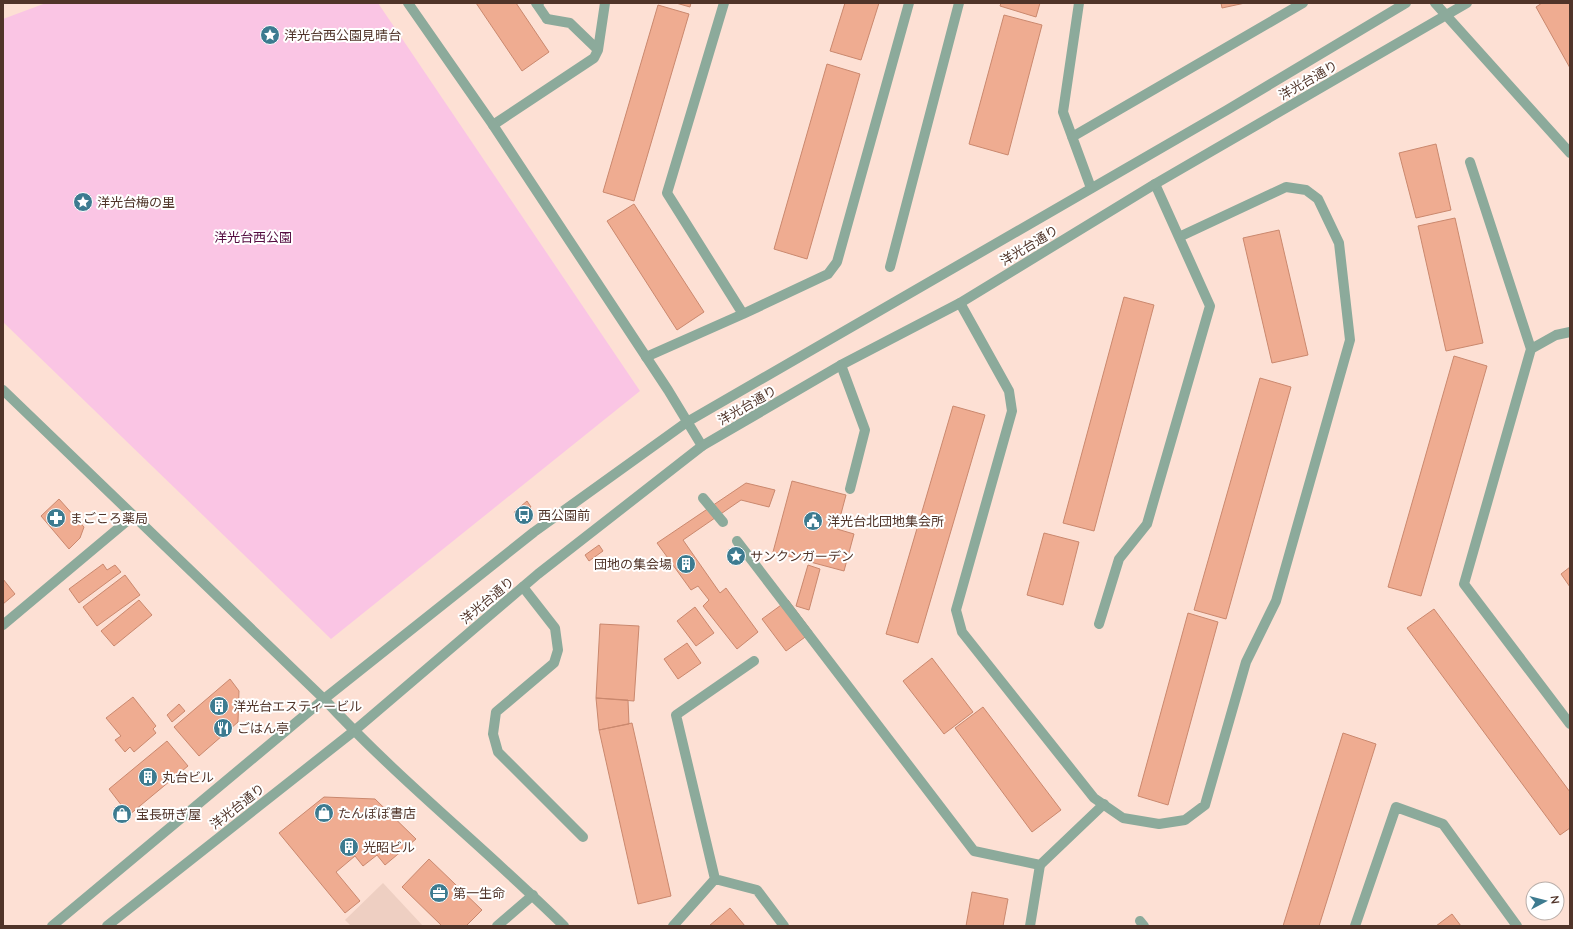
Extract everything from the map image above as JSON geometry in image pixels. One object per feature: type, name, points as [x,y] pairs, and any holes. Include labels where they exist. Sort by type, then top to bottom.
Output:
[{"type":"street","points":[[408,3],[493,125],[646,357],[702,446]]},
{"type":"street","points":[[537,3],[547,19],[570,23],[598,50]]},
{"type":"street","points":[[493,125],[594,58],[598,50],[605,3]]},
{"type":"street","points":[[724,3],[667,193],[743,314]]},
{"type":"street","points":[[646,357],[828,274],[836,262],[909,3]]},
{"type":"street","points":[[890,267],[959,3]]},
{"type":"street","points":[[1079,3],[1064,112],[1091,188]]},
{"type":"street","name":"洋光台通り","points":[[52,926],[324,699],[534,532],[687,422],[1227,110],[1406,3]]},
{"type":"street","points":[[1435,3],[1570,153]]},
{"type":"street","name":"洋光台通り","points":[[107,926],[354,731],[523,587],[702,446],[841,365],[960,303],[1155,184],[1467,3]]},
{"type":"street","points":[[1072,137],[1299,4]]},
{"type":"street","points":[[1470,162],[1531,349],[1464,584],[1570,724]]},
{"type":"street","points":[[1099,624],[1119,559],[1147,524],[1210,306],[1155,184]]},
{"type":"street","points":[[960,303],[1009,391],[1012,411],[956,610],[962,632],[1094,798],[1123,818],[1159,824],[1185,820],[1205,805],[1246,662],[1276,601],[1350,340],[1339,243],[1318,199],[1306,190],[1286,187],[1179,237]]},
{"type":"street","points":[[1531,349],[1556,335],[1570,332]]},
{"type":"street","points":[[841,365],[865,430],[850,489]]},
{"type":"street","points":[[3,390],[324,699],[354,731],[533,895],[564,926]]},
{"type":"street","points":[[703,498],[722,522]]},
{"type":"street","points":[[3,626],[133,516]]},
{"type":"street","points":[[737,541],[974,851],[1040,865]]},
{"type":"street","points":[[523,587],[555,628],[558,650],[554,663],[496,712],[493,734],[498,752],[583,837]]},
{"type":"street","points":[[714,879],[676,715],[754,661]]},
{"type":"street","points":[[1030,926],[1040,865],[1104,804]]},
{"type":"street","points":[[1355,926],[1396,807],[1443,824],[1516,926]]},
{"type":"street","points":[[673,926],[714,879]]},
{"type":"street","points":[[714,879],[756,890],[784,926]]},
{"type":"street","points":[[497,926],[533,895]]},
{"type":"shaded area","points":[[383,883],[423,926],[351,926],[345,920]]},
{"type":"green space","name":"洋光台西公園","points":[[46,3],[378,3],[640,391],[331,639],[3,322],[3,19]]},
{"type":"building","points":[[476,3],[516,3],[549,52],[522,71]]},
{"type":"building","points":[[676,3],[691,3],[690,7]]},
{"type":"building","points":[[845,3],[879,3],[861,60],[830,51]]},
{"type":"building","points":[[1001,3],[1040,3],[1036,17],[1000,6]]},
{"type":"building","points":[[1221,3],[1245,3],[1222,8]]},
{"type":"building","points":[[1542,3],[1570,3],[1570,68],[1536,7]]},
{"type":"building","points":[[658,5],[689,14],[634,201],[603,192]]},
{"type":"building","points":[[1004,15],[1042,25],[1008,155],[969,144]]},
{"type":"building","points":[[827,64],[860,74],[807,259],[774,249]]},
{"type":"building","points":[[1436,144],[1451,210],[1416,218],[1399,153]]},
{"type":"building","points":[[634,204],[704,312],[677,330],[607,221]]},
{"type":"building","points":[[1455,218],[1483,343],[1446,351],[1418,226]]},
{"type":"building","points":[[1279,230],[1308,355],[1272,363],[1243,238]]},
{"type":"building","points":[[1124,297],[1154,305],[1094,531],[1063,523]]},
{"type":"building","points":[[1454,356],[1487,366],[1421,596],[1388,587]]},
{"type":"building","points":[[1260,378],[1291,387],[1226,619],[1194,610]]},
{"type":"building","points":[[953,406],[985,415],[918,643],[886,634]]},
{"type":"building","points":[[792,481],[846,495],[837,529],[854,534],[844,571],[773,552]]},
{"type":"building","name":"団地の集会場","points":[[746,483],[775,490],[769,507],[741,500],[683,540],[720,593],[726,588],[758,632],[737,649],[703,606],[709,600],[698,586],[691,590],[657,543]]},
{"type":"building","points":[[59,499],[84,527],[80,538],[69,549],[41,516]]},
{"type":"building","points":[[527,501],[531,507],[518,517],[514,512]]},
{"type":"building","points":[[1044,533],[1079,542],[1063,605],[1027,595]]},
{"type":"building","points":[[599,545],[603,551],[589,561],[585,555]]},
{"type":"building","points":[[103,564],[107,570],[115,565],[121,572],[79,603],[69,589]]},
{"type":"building","points":[[808,565],[820,569],[809,610],[796,606]]},
{"type":"building","points":[[1570,567],[1570,587],[1561,574]]},
{"type":"building","points":[[125,575],[140,595],[97,626],[83,607]]},
{"type":"building","points":[[3,579],[15,594],[3,604]]},
{"type":"building","points":[[139,600],[152,615],[114,646],[101,631]]},
{"type":"building","points":[[788,600],[812,632],[786,651],[762,619]]},
{"type":"building","points":[[695,607],[714,633],[696,646],[677,621]]},
{"type":"building","points":[[1434,609],[1570,792],[1570,828],[1560,835],[1407,628]]},
{"type":"building","points":[[1188,613],[1218,622],[1168,805],[1138,796]]},
{"type":"building","points":[[600,624],[639,626],[634,701],[596,698]]},
{"type":"building","points":[[687,643],[701,663],[678,679],[664,659]]},
{"type":"building","points":[[932,658],[973,712],[944,734],[903,681]]},
{"type":"building","name":"洋光台エスティービル","points":[[230,679],[239,691],[238,722],[199,756],[174,727]]},
{"type":"building","points":[[133,697],[156,726],[153,729],[156,733],[134,752],[130,747],[125,752],[115,740],[121,736],[106,718]]},
{"type":"building","points":[[596,698],[628,700],[629,724],[599,730]]},
{"type":"building","points":[[179,704],[185,711],[172,722],[167,715]]},
{"type":"building","points":[[983,707],[1061,810],[1032,832],[955,728]]},
{"type":"building","points":[[632,723],[671,896],[638,904],[599,730]]},
{"type":"building","points":[[1343,733],[1376,744],[1319,926],[1283,926]]},
{"type":"building","name":"丸台ビル","points":[[167,741],[188,766],[129,815],[109,789]]},
{"type":"building","name":"光昭ビル","points":[[324,797],[375,799],[416,839],[385,865],[377,855],[363,866],[355,856],[336,872],[360,901],[345,913],[279,833]]},
{"type":"building","points":[[429,859],[482,910],[466,926],[442,926],[402,887]]},
{"type":"building","points":[[972,892],[1008,899],[1003,926],[966,926]]},
{"type":"building","points":[[730,908],[745,926],[709,926]]},
{"type":"building","points":[[1452,914],[1461,926],[1436,926]]},
{"type":"place","name":"洋光台西公園見晴台","points":[[270,35]]},
{"type":"place","name":"洋光台梅の里","points":[[83,202]]},
{"type":"place","name":"西公園前","points":[[524,515]]},
{"type":"place","name":"まごころ薬局","points":[[56,518]]},
{"type":"place","name":"洋光台北団地集会所","points":[[813,521]]},
{"type":"place","name":"サンクンガーデン","points":[[736,556]]},
{"type":"place","name":"団地の集会場","points":[[686,564]]},
{"type":"place","name":"洋光台エスティービル","points":[[219,706]]},
{"type":"place","name":"ごはん亭","points":[[223,728]]},
{"type":"place","name":"丸台ビル","points":[[148,777]]},
{"type":"place","name":"たんぽぽ書店","points":[[324,813]]},
{"type":"place","name":"宝長研ぎ屋","points":[[122,814]]},
{"type":"place","name":"光昭ビル","points":[[349,847]]},
{"type":"place","name":"第一生命","points":[[439,893]]}]
